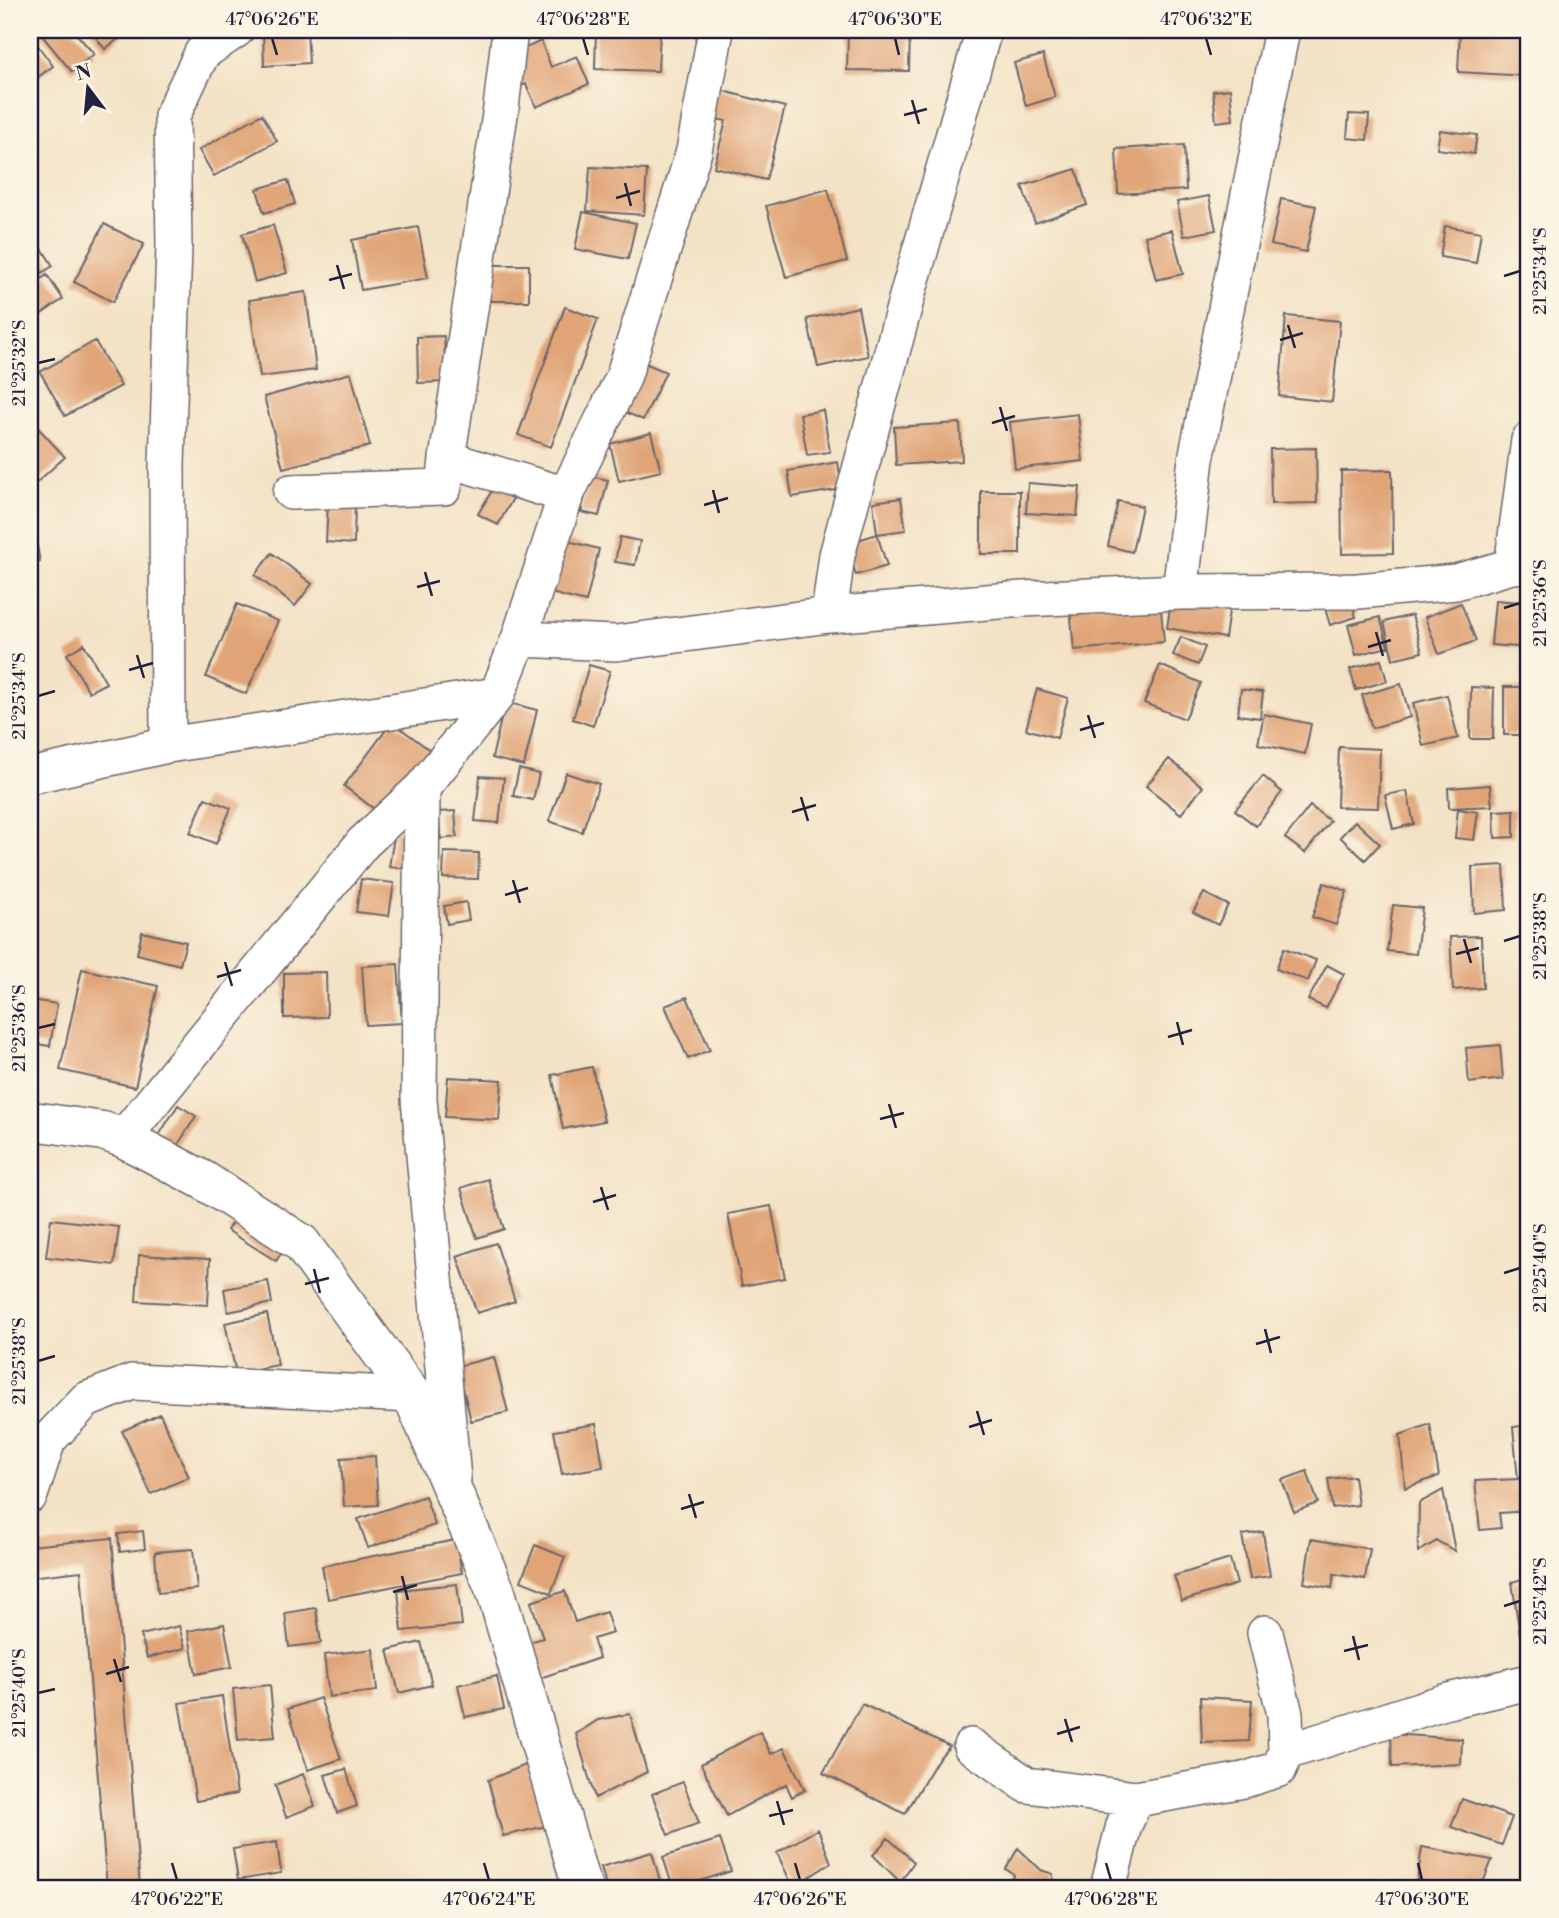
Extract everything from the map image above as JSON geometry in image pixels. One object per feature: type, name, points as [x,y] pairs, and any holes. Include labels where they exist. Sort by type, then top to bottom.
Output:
[{"type":"street","points":[[168,745],[167,465],[174,246],[172,116],[202,53],[236,30]]},
{"type":"street","points":[[291,492],[444,488],[501,108],[510,30]]},
{"type":"street","points":[[123,1139],[363,844],[422,788],[497,695],[519,639],[566,495],[622,378],[694,151],[716,30]]},
{"type":"street","points":[[829,615],[837,555],[908,293],[984,30]]},
{"type":"street","points":[[1180,592],[1196,459],[1282,30]]},
{"type":"street","points":[[519,639],[615,643],[829,615],[1023,599],[1180,592],[1358,592],[1457,582],[1521,566],[1529,440]]},
{"type":"street","points":[[447,459],[566,495]]},
{"type":"street","points":[[30,776],[168,745],[497,695]]},
{"type":"street","points":[[422,788],[419,1099],[454,1494]]},
{"type":"street","points":[[30,1124],[40,1122],[103,1130],[203,1180],[301,1244],[412,1395],[496,1592],[584,1888]]},
{"type":"street","points":[[30,1495],[48,1440],[86,1400],[132,1382],[412,1395]]},
{"type":"street","points":[[971,1746],[1027,1785],[1136,1799],[1244,1780],[1279,1769],[1286,1752],[1285,1714],[1265,1633]]},
{"type":"street","points":[[1286,1752],[1444,1702],[1529,1682]]},
{"type":"street","points":[[1108,1888],[1124,1825],[1136,1799]]},
{"type":"building","points":[[45,30],[73,30],[94,54],[72,72],[40,33]]},
{"type":"building","points":[[90,30],[130,30],[105,49]]},
{"type":"building","points":[[263,30],[307,30],[309,63],[264,66]]},
{"type":"building","points":[[596,30],[660,30],[658,71],[595,69]]},
{"type":"building","points":[[848,30],[910,30],[909,71],[847,70]]},
{"type":"building","points":[[1460,30],[1529,30],[1528,76],[1458,72]]},
{"type":"building","points":[[33,39],[53,66],[30,83],[30,41]]},
{"type":"building","points":[[541,41],[551,67],[577,56],[589,84],[536,107],[526,84],[521,86],[508,56]]},
{"type":"building","points":[[1043,55],[1055,97],[1026,106],[1014,63]]},
{"type":"building","points":[[715,89],[785,107],[766,180],[714,167],[726,121],[708,117]]},
{"type":"building","points":[[1230,89],[1233,120],[1216,122],[1213,91]]},
{"type":"building","points":[[262,114],[277,141],[214,176],[199,150]]},
{"type":"building","points":[[1349,114],[1369,115],[1367,140],[1347,138]]},
{"type":"building","points":[[1440,130],[1477,135],[1474,154],[1437,149]]},
{"type":"building","points":[[1184,145],[1186,190],[1118,194],[1116,149]]},
{"type":"building","points":[[590,167],[647,170],[644,215],[587,211]]},
{"type":"building","points":[[1076,169],[1087,205],[1035,223],[1022,186]]},
{"type":"building","points":[[288,180],[295,204],[264,213],[257,189]]},
{"type":"building","points":[[828,189],[847,261],[786,277],[766,206]]},
{"type":"building","points":[[1209,196],[1216,230],[1184,236],[1177,202]]},
{"type":"building","points":[[1281,199],[1316,206],[1306,252],[1271,245]]},
{"type":"building","points":[[583,212],[636,223],[628,259],[575,249]]},
{"type":"building","points":[[104,224],[144,244],[113,302],[74,282]]},
{"type":"building","points":[[273,225],[287,273],[255,282],[242,234]]},
{"type":"building","points":[[1445,226],[1481,232],[1476,263],[1440,257]]},
{"type":"building","points":[[418,227],[428,278],[361,290],[352,240]]},
{"type":"building","points":[[1172,230],[1183,274],[1156,280],[1145,236]]},
{"type":"building","points":[[39,244],[53,266],[30,280],[30,249]]},
{"type":"building","points":[[488,265],[529,265],[529,301],[488,301]]},
{"type":"building","points":[[47,275],[63,299],[30,322],[30,287]]},
{"type":"building","points":[[306,292],[316,370],[260,377],[249,300]]},
{"type":"building","points":[[565,307],[598,319],[551,447],[518,435]]},
{"type":"building","points":[[858,307],[868,356],[818,367],[807,319]]},
{"type":"building","points":[[1286,316],[1340,321],[1332,402],[1279,396]]},
{"type":"building","points":[[444,336],[446,382],[418,383],[417,337]]},
{"type":"building","points":[[95,341],[121,386],[65,416],[40,372]]},
{"type":"building","points":[[640,361],[666,372],[643,420],[618,409]]},
{"type":"building","points":[[351,373],[370,446],[283,468],[264,397]]},
{"type":"building","points":[[823,410],[830,452],[807,455],[800,414]]},
{"type":"building","points":[[1078,414],[1083,461],[1015,469],[1010,422]]},
{"type":"building","points":[[30,419],[65,457],[36,483],[30,476]]},
{"type":"building","points":[[960,423],[962,461],[896,465],[894,427]]},
{"type":"building","points":[[651,433],[661,471],[619,481],[610,444]]},
{"type":"building","points":[[1316,448],[1317,503],[1271,504],[1270,449]]},
{"type":"building","points":[[838,462],[842,489],[792,497],[788,471]]},
{"type":"building","points":[[1392,470],[1393,553],[1342,554],[1341,471]]},
{"type":"building","points":[[590,476],[608,480],[599,516],[581,512]]},
{"type":"building","points":[[497,482],[516,493],[498,525],[478,514]]},
{"type":"building","points":[[1028,483],[1080,487],[1077,516],[1026,513]]},
{"type":"building","points":[[981,491],[1020,491],[1020,554],[981,554]]},
{"type":"building","points":[[901,498],[906,530],[877,534],[873,502]]},
{"type":"building","points":[[328,501],[355,502],[354,544],[326,542]]},
{"type":"building","points":[[1118,501],[1142,506],[1132,552],[1108,546]]},
{"type":"building","points":[[30,513],[40,562],[30,564]]},
{"type":"building","points":[[877,534],[887,566],[856,575],[846,544]]},
{"type":"building","points":[[620,537],[640,541],[635,565],[615,562]]},
{"type":"building","points":[[564,540],[599,549],[586,602],[551,593]]},
{"type":"building","points":[[272,553],[312,584],[295,606],[255,575]]},
{"type":"building","points":[[1349,594],[1356,617],[1330,625],[1323,602]]},
{"type":"building","points":[[1172,595],[1230,604],[1225,638],[1167,628]]},
{"type":"building","points":[[1160,599],[1164,642],[1074,650],[1070,607]]},
{"type":"building","points":[[1495,600],[1529,603],[1529,648],[1491,645]]},
{"type":"building","points":[[1461,603],[1476,641],[1439,654],[1425,617]]},
{"type":"building","points":[[237,604],[278,621],[246,694],[206,677]]},
{"type":"building","points":[[1412,615],[1422,652],[1393,659],[1384,622]]},
{"type":"building","points":[[1380,617],[1388,647],[1356,655],[1348,625]]},
{"type":"building","points":[[1181,637],[1205,647],[1198,665],[1173,655]]},
{"type":"building","points":[[84,644],[106,683],[89,692],[67,654]]},
{"type":"building","points":[[1381,660],[1387,681],[1356,690],[1350,669]]},
{"type":"building","points":[[589,665],[610,671],[593,726],[573,719]]},
{"type":"building","points":[[1160,665],[1201,683],[1185,719],[1144,703]]},
{"type":"building","points":[[1401,684],[1410,717],[1372,728],[1362,695]]},
{"type":"building","points":[[1471,687],[1494,688],[1493,739],[1470,739]]},
{"type":"building","points":[[1504,687],[1529,687],[1529,735],[1504,735]]},
{"type":"building","points":[[1037,689],[1068,698],[1057,738],[1026,729]]},
{"type":"building","points":[[1241,689],[1263,692],[1260,718],[1238,715]]},
{"type":"building","points":[[1447,695],[1458,738],[1423,746],[1413,703]]},
{"type":"building","points":[[505,702],[537,710],[524,766],[492,758]]},
{"type":"building","points":[[1264,714],[1311,724],[1305,754],[1258,744]]},
{"type":"building","points":[[392,722],[431,751],[382,815],[344,786]]},
{"type":"building","points":[[1339,747],[1380,749],[1378,808],[1337,807]]},
{"type":"building","points":[[1169,759],[1203,787],[1181,814],[1146,786]]},
{"type":"building","points":[[519,769],[539,774],[533,800],[513,796]]},
{"type":"building","points":[[566,773],[599,784],[582,832],[549,821]]},
{"type":"building","points":[[480,776],[504,778],[499,823],[475,821]]},
{"type":"building","points":[[1263,776],[1282,792],[1256,826],[1235,810]]},
{"type":"building","points":[[1490,785],[1492,806],[1449,808],[1448,788]]},
{"type":"building","points":[[1407,791],[1414,824],[1393,829],[1385,795]]},
{"type":"building","points":[[205,798],[231,808],[216,844],[190,833]]},
{"type":"building","points":[[1310,806],[1330,821],[1305,853],[1285,838]]},
{"type":"building","points":[[1458,809],[1478,812],[1474,840],[1455,838]]},
{"type":"building","points":[[1514,810],[1514,837],[1495,838],[1494,811]]},
{"type":"building","points":[[455,811],[457,837],[441,839],[438,812]]},
{"type":"building","points":[[1355,821],[1380,844],[1365,860],[1340,837]]},
{"type":"building","points":[[395,831],[413,833],[408,869],[389,867]]},
{"type":"building","points":[[444,852],[479,853],[478,879],[443,878]]},
{"type":"building","points":[[1504,865],[1506,910],[1474,913],[1472,867]]},
{"type":"building","points":[[361,879],[394,883],[389,916],[356,912]]},
{"type":"building","points":[[1324,883],[1347,891],[1336,925],[1312,917]]},
{"type":"building","points":[[1204,893],[1228,905],[1218,925],[1193,912]]},
{"type":"building","points":[[466,902],[469,920],[447,924],[444,906]]},
{"type":"building","points":[[1393,905],[1422,908],[1416,954],[1387,951]]},
{"type":"building","points":[[142,932],[186,942],[180,965],[137,954]]},
{"type":"building","points":[[1481,936],[1483,988],[1453,990],[1450,937]]},
{"type":"building","points":[[1284,948],[1316,960],[1308,981],[1276,969]]},
{"type":"building","points":[[398,964],[402,1023],[366,1025],[362,966]]},
{"type":"building","points":[[1327,965],[1344,974],[1326,1008],[1308,1000]]},
{"type":"building","points":[[82,969],[158,986],[135,1087],[60,1070]]},
{"type":"building","points":[[326,972],[327,1017],[284,1018],[284,973]]},
{"type":"building","points":[[687,997],[710,1050],[688,1059],[665,1006]]},
{"type":"building","points":[[30,1000],[57,1004],[50,1046],[30,1043]]},
{"type":"building","points":[[1500,1045],[1503,1079],[1469,1083],[1466,1048]]},
{"type":"building","points":[[592,1067],[604,1121],[563,1129],[552,1075]]},
{"type":"building","points":[[448,1077],[502,1080],[499,1120],[445,1117]]},
{"type":"building","points":[[178,1105],[196,1116],[174,1151],[156,1140]]},
{"type":"building","points":[[488,1179],[504,1229],[477,1238],[461,1188]]},
{"type":"building","points":[[771,1206],[785,1278],[742,1286],[728,1214]]},
{"type":"building","points":[[237,1215],[286,1246],[276,1261],[227,1230]]},
{"type":"building","points":[[51,1219],[119,1227],[114,1265],[46,1257]]},
{"type":"building","points":[[496,1243],[515,1301],[477,1313],[457,1256]]},
{"type":"building","points":[[139,1255],[210,1259],[208,1305],[136,1301]]},
{"type":"building","points":[[268,1281],[272,1303],[228,1312],[224,1289]]},
{"type":"building","points":[[267,1314],[278,1365],[236,1373],[225,1323]]},
{"type":"building","points":[[494,1357],[508,1412],[471,1421],[458,1366]]},
{"type":"building","points":[[160,1414],[189,1477],[151,1494],[122,1431]]},
{"type":"building","points":[[596,1424],[603,1467],[562,1474],[554,1431]]},
{"type":"building","points":[[1430,1424],[1439,1476],[1405,1488],[1400,1435]]},
{"type":"building","points":[[1529,1425],[1529,1511],[1499,1513],[1501,1528],[1480,1530],[1475,1481],[1518,1479],[1513,1427]]},
{"type":"building","points":[[375,1456],[378,1505],[344,1507],[341,1458]]},
{"type":"building","points":[[1307,1471],[1318,1503],[1294,1512],[1282,1480]]},
{"type":"building","points":[[1354,1476],[1358,1505],[1332,1508],[1328,1479]]},
{"type":"building","points":[[1443,1490],[1455,1551],[1437,1541],[1418,1552],[1419,1503]]},
{"type":"building","points":[[425,1496],[435,1525],[368,1548],[358,1519]]},
{"type":"building","points":[[143,1531],[145,1549],[120,1552],[118,1534]]},
{"type":"building","points":[[1263,1532],[1270,1576],[1250,1579],[1242,1535]]},
{"type":"building","points":[[112,1538],[140,1888],[107,1888],[81,1571],[30,1577],[30,1546]]},
{"type":"building","points":[[1311,1539],[1370,1549],[1365,1579],[1334,1574],[1332,1588],[1304,1583]]},
{"type":"building","points":[[456,1540],[462,1573],[328,1599],[322,1566]]},
{"type":"building","points":[[535,1545],[565,1557],[551,1593],[521,1581]]},
{"type":"building","points":[[193,1549],[197,1589],[158,1593],[155,1552]]},
{"type":"building","points":[[1230,1559],[1237,1584],[1182,1601],[1174,1576]]},
{"type":"building","points":[[1529,1577],[1529,1634],[1520,1635],[1512,1582]]},
{"type":"building","points":[[457,1584],[462,1625],[402,1631],[398,1590]]},
{"type":"building","points":[[565,1591],[575,1622],[606,1612],[613,1633],[593,1639],[599,1658],[537,1679],[526,1643],[543,1638],[531,1602]]},
{"type":"building","points":[[316,1608],[321,1643],[289,1647],[285,1613]]},
{"type":"building","points":[[224,1624],[232,1667],[196,1674],[188,1631]]},
{"type":"building","points":[[179,1626],[185,1648],[147,1658],[141,1635]]},
{"type":"building","points":[[421,1642],[432,1685],[399,1693],[388,1650]]},
{"type":"building","points":[[373,1649],[377,1691],[329,1697],[324,1655]]},
{"type":"building","points":[[497,1676],[504,1709],[465,1717],[458,1685]]},
{"type":"building","points":[[270,1685],[275,1737],[238,1740],[233,1689]]},
{"type":"building","points":[[222,1696],[237,1794],[196,1801],[179,1703]]},
{"type":"building","points":[[1200,1697],[1252,1700],[1249,1741],[1202,1743]]},
{"type":"building","points":[[320,1698],[341,1759],[308,1770],[288,1709]]},
{"type":"building","points":[[862,1704],[950,1746],[938,1759],[905,1814],[823,1773]]},
{"type":"building","points":[[630,1714],[647,1772],[595,1798],[576,1734],[598,1720]]},
{"type":"building","points":[[760,1732],[771,1754],[784,1748],[805,1790],[792,1797],[786,1784],[727,1816],[701,1764]]},
{"type":"building","points":[[1391,1734],[1462,1739],[1461,1764],[1392,1767]]},
{"type":"building","points":[[528,1764],[546,1826],[503,1836],[488,1780]]},
{"type":"building","points":[[346,1769],[357,1806],[337,1813],[325,1775]]},
{"type":"building","points":[[303,1774],[315,1806],[286,1817],[275,1785]]},
{"type":"building","points":[[683,1782],[699,1823],[668,1835],[652,1794]]},
{"type":"building","points":[[1462,1799],[1512,1817],[1502,1845],[1451,1827]]},
{"type":"building","points":[[818,1829],[831,1863],[793,1887],[777,1853]]},
{"type":"building","points":[[888,1838],[914,1862],[900,1882],[873,1855]]},
{"type":"building","points":[[720,1839],[731,1871],[673,1888],[663,1857]]},
{"type":"building","points":[[277,1842],[281,1873],[238,1880],[233,1849]]},
{"type":"building","points":[[1422,1847],[1492,1860],[1481,1888],[1416,1888]]},
{"type":"building","points":[[1018,1848],[1041,1870],[1053,1874],[1053,1888],[1011,1888],[1014,1875],[1006,1869]]},
{"type":"building","points":[[652,1852],[662,1888],[607,1888],[601,1867]]},
{"type":"building","points":[[275,1882],[275,1888],[227,1888],[227,1884]]}]
